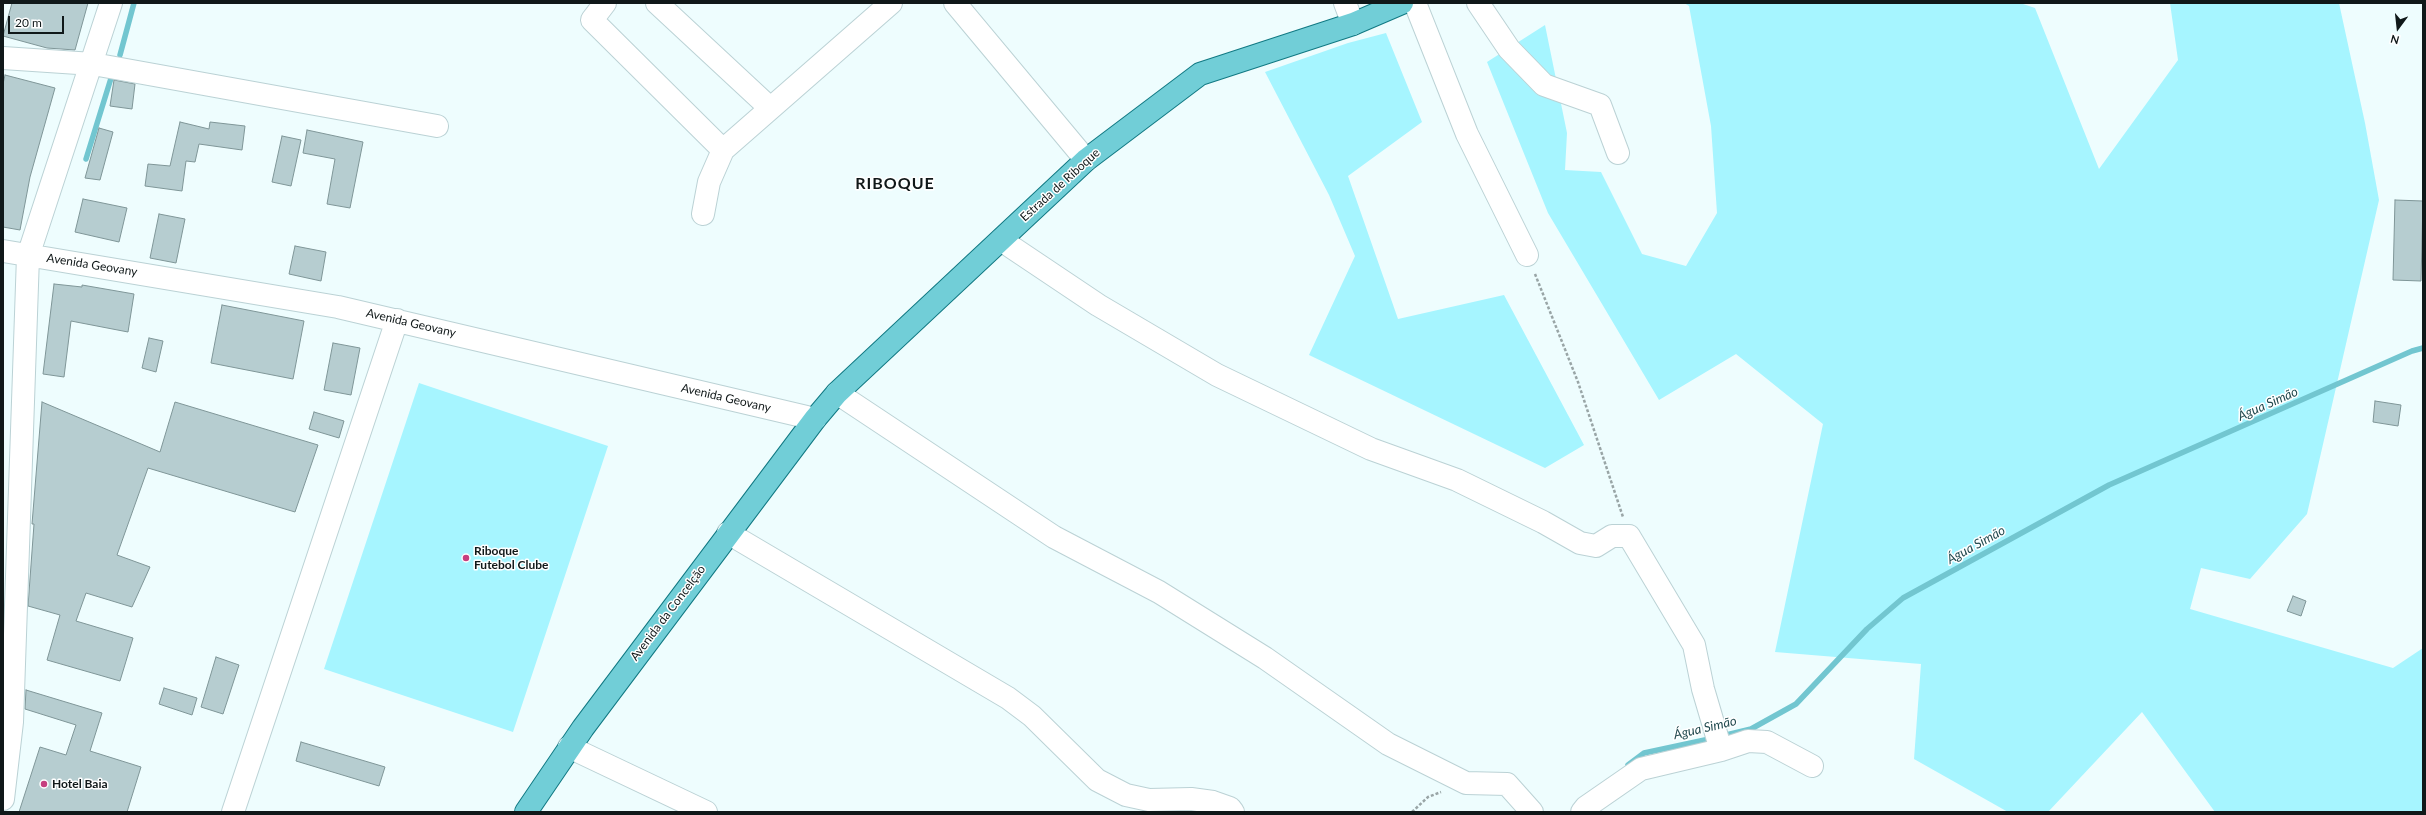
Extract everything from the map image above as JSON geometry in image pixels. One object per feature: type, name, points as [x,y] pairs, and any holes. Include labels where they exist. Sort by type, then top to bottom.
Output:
[{"type":"main road","name":"Estrada de Riboque","points":[[815,419],[837,393],[1086,160],[1200,74],[1353,24],[1402,3]]},
{"type":"main road","name":"Avenida da Concelção","points":[[526,812],[569,747],[815,419]]},
{"type":"street","points":[[3,799],[28,256],[93,64],[111,3]]},
{"type":"street","points":[[605,3],[592,20],[722,150]]},
{"type":"street","points":[[658,3],[770,108]]},
{"type":"street","points":[[703,214],[709,182],[722,150],[891,3]]},
{"type":"street","points":[[955,3],[1086,160]]},
{"type":"street","points":[[1345,3],[1353,24]]},
{"type":"street","points":[[1415,3],[1467,134],[1527,255]]},
{"type":"street","points":[[1478,3],[1509,49],[1544,85],[1600,105],[1618,153]]},
{"type":"street","points":[[3,58],[93,64],[437,126]]},
{"type":"street","points":[[1000,240],[1098,305],[1217,375],[1371,449],[1457,480],[1543,522],[1580,543],[1596,546],[1612,536],[1629,536],[1694,646],[1703,689],[1721,750]]},
{"type":"street","name":"Avenida Geovany","points":[[3,251],[28,256],[96,265],[397,320],[815,419]]},
{"type":"street","points":[[233,812],[397,320]]},
{"type":"street","points":[[837,393],[1054,537],[1159,592],[1265,658],[1388,744],[1466,783],[1507,784],[1532,812]]},
{"type":"street","points":[[728,533],[1008,698],[1032,716],[1097,780],[1126,795],[1149,800],[1191,799],[1213,802],[1230,808],[1232,812]]},
{"type":"street","points":[[1582,812],[1586,807],[1640,769],[1721,750],[1748,741],[1767,742],[1812,766]]},
{"type":"street","points":[[569,747],[706,812]]},
{"type":"path","points":[[1527,255],[1578,382],[1629,536]]},
{"type":"path","points":[[1412,812],[1428,797],[1466,783]]},
{"type":"shaded area","points":[[1684,3],[2020,3],[2035,8],[2099,169],[2178,60],[2170,3],[2339,3],[2365,123],[2379,200],[2307,514],[2250,579],[2201,568],[2190,609],[2393,668],[2423,648],[2423,812],[2215,812],[2142,712],[2048,812],[2008,812],[1914,759],[1921,664],[1775,652],[1823,424],[1736,354],[1659,400],[1548,213],[1487,62],[1545,25],[1567,133],[1565,170],[1601,172],[1642,254],[1686,266],[1717,213],[1711,126],[1689,6]]},
{"type":"shaded area","points":[[1386,33],[1422,122],[1348,176],[1398,319],[1504,295],[1584,445],[1545,468],[1309,355],[1355,256],[1329,195],[1265,72],[1348,43]]},
{"type":"shaded area","name":"Riboque Futebol Clube","points":[[419,383],[608,446],[513,732],[324,669]]},
{"type":"building","points":[[12,3],[88,3],[75,50],[47,48],[3,36]]},
{"type":"building","points":[[5,75],[55,88],[30,177],[20,230],[3,227],[3,84]]},
{"type":"building","points":[[114,80],[135,84],[132,109],[110,106]]},
{"type":"building","points":[[180,122],[209,129],[210,122],[245,126],[242,150],[199,144],[195,162],[186,161],[182,191],[145,186],[148,164],[170,166]]},
{"type":"building","points":[[99,128],[113,132],[100,180],[85,178]]},
{"type":"building","points":[[307,130],[363,142],[350,208],[327,204],[335,159],[303,153]]},
{"type":"building","points":[[282,136],[301,140],[291,186],[272,182]]},
{"type":"building","points":[[83,199],[127,208],[119,242],[75,232]]},
{"type":"building","points":[[2395,200],[2423,201],[2421,281],[2393,280]]},
{"type":"building","points":[[159,214],[185,219],[176,263],[150,258]]},
{"type":"building","points":[[295,246],[326,252],[321,281],[289,274]]},
{"type":"building","points":[[54,284],[82,287],[82,285],[134,294],[128,332],[71,321],[64,377],[43,374]]},
{"type":"building","points":[[222,305],[304,321],[293,379],[211,363]]},
{"type":"building","points":[[149,338],[163,341],[156,372],[142,368]]},
{"type":"building","points":[[333,343],[360,348],[351,395],[324,390]]},
{"type":"building","points":[[2375,401],[2401,405],[2398,426],[2373,422]]},
{"type":"building","points":[[42,402],[160,452],[175,402],[318,445],[295,512],[148,468],[117,555],[150,567],[132,607],[86,593],[76,621],[133,638],[120,681],[47,660],[60,615],[28,606],[34,524],[32,524]]},
{"type":"building","points":[[314,412],[344,421],[339,438],[309,429]]},
{"type":"building","points":[[2293,596],[2306,601],[2301,616],[2287,611]]},
{"type":"building","points":[[216,657],[239,665],[223,714],[201,707]]},
{"type":"building","points":[[164,688],[197,698],[192,715],[159,704]]},
{"type":"building","points":[[26,690],[102,713],[90,751],[141,767],[127,812],[19,812],[40,747],[66,755],[76,725],[25,709]]},
{"type":"building","points":[[301,742],[385,767],[379,786],[296,761]]},
{"type":"waterway","points":[[120,55],[134,3]]},
{"type":"waterway","points":[[86,159],[112,75]]},
{"type":"waterway","name":"Água Simão","points":[[1722,736],[1751,729],[1796,704],[1867,629],[1903,598],[2109,485],[2412,351],[2423,348]]},
{"type":"waterway","name":"Água Simão","points":[[1628,765],[1644,753],[1714,738]]},
{"type":"place","name":"Riboque Futebol Clube","points":[[466,558]]},
{"type":"place","name":"Hotel Baia","points":[[44,784]]},
{"type":"district","name":"RIBOQUE","points":[[895,184]]}]
